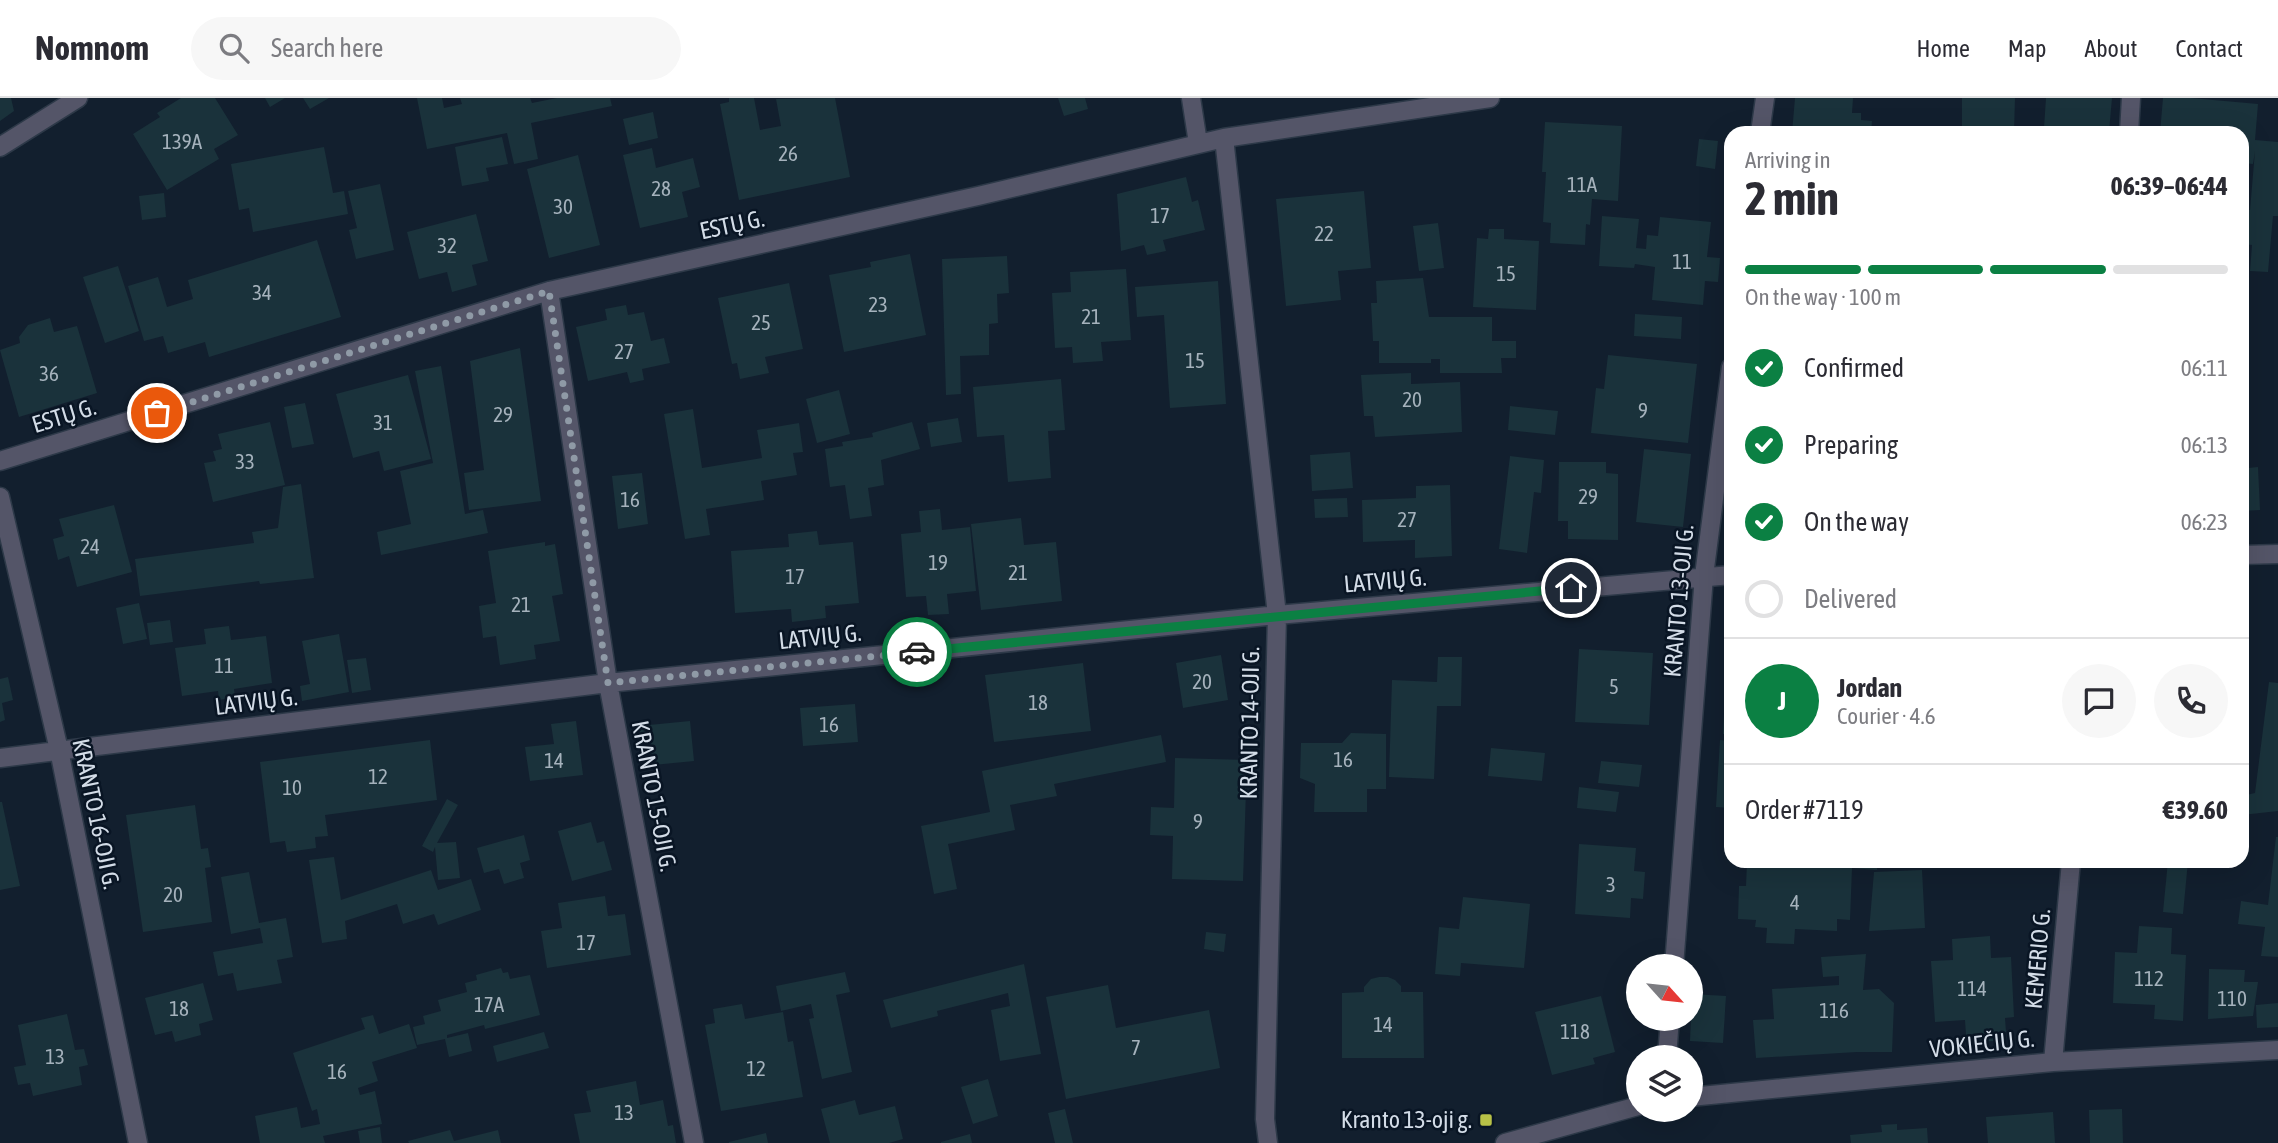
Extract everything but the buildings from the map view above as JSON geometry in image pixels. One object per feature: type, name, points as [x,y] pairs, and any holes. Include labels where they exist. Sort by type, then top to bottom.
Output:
[{"type":"street","points":[[0,147],[56,104],[78,98]]},
{"type":"street","points":[[1191,98],[1198,144]]},
{"type":"street","name":"ESTŲ G.","points":[[0,461],[549,291],[978,196],[1224,138],[1490,98]]},
{"type":"street","points":[[1761,126],[1765,98]]},
{"type":"street","points":[[2130,126],[2132,98]]},
{"type":"street","name":"KRANTO 14-OJI G.","points":[[1224,138],[1277,615],[1265,1119],[1268,1143]]},
{"type":"street","name":"KRANTO 15-OJI G.","points":[[549,291],[608,683],[694,1143]]},
{"type":"street","name":"KRANTO 13-OJI G.","points":[[1675,954],[1704,576],[1724,420]]},
{"type":"street","name":"KRANTO 16-OJI G.","points":[[0,497],[59,750],[138,1143]]},
{"type":"street","points":[[2249,555],[2278,554]]},
{"type":"street","name":"LATVIŲ G.","points":[[0,758],[608,683],[1277,615],[1724,575]]},
{"type":"street","name":"KEMERIO G.","points":[[2053,1062],[2070,868]]},
{"type":"street","name":"VOKIEČIŲ G.","points":[[1703,1096],[2053,1062],[2278,1050]]},
{"type":"street","points":[[1505,1143],[1626,1110]]},
{"type":"way so far","points":[[157,413],[549,291],[608,683],[917,652]]},
{"type":"place","name":"Kranto 13-oji g.","points":[[1486,1120]]},
{"type":"route","points":[[917,652],[1571,588]]}]
